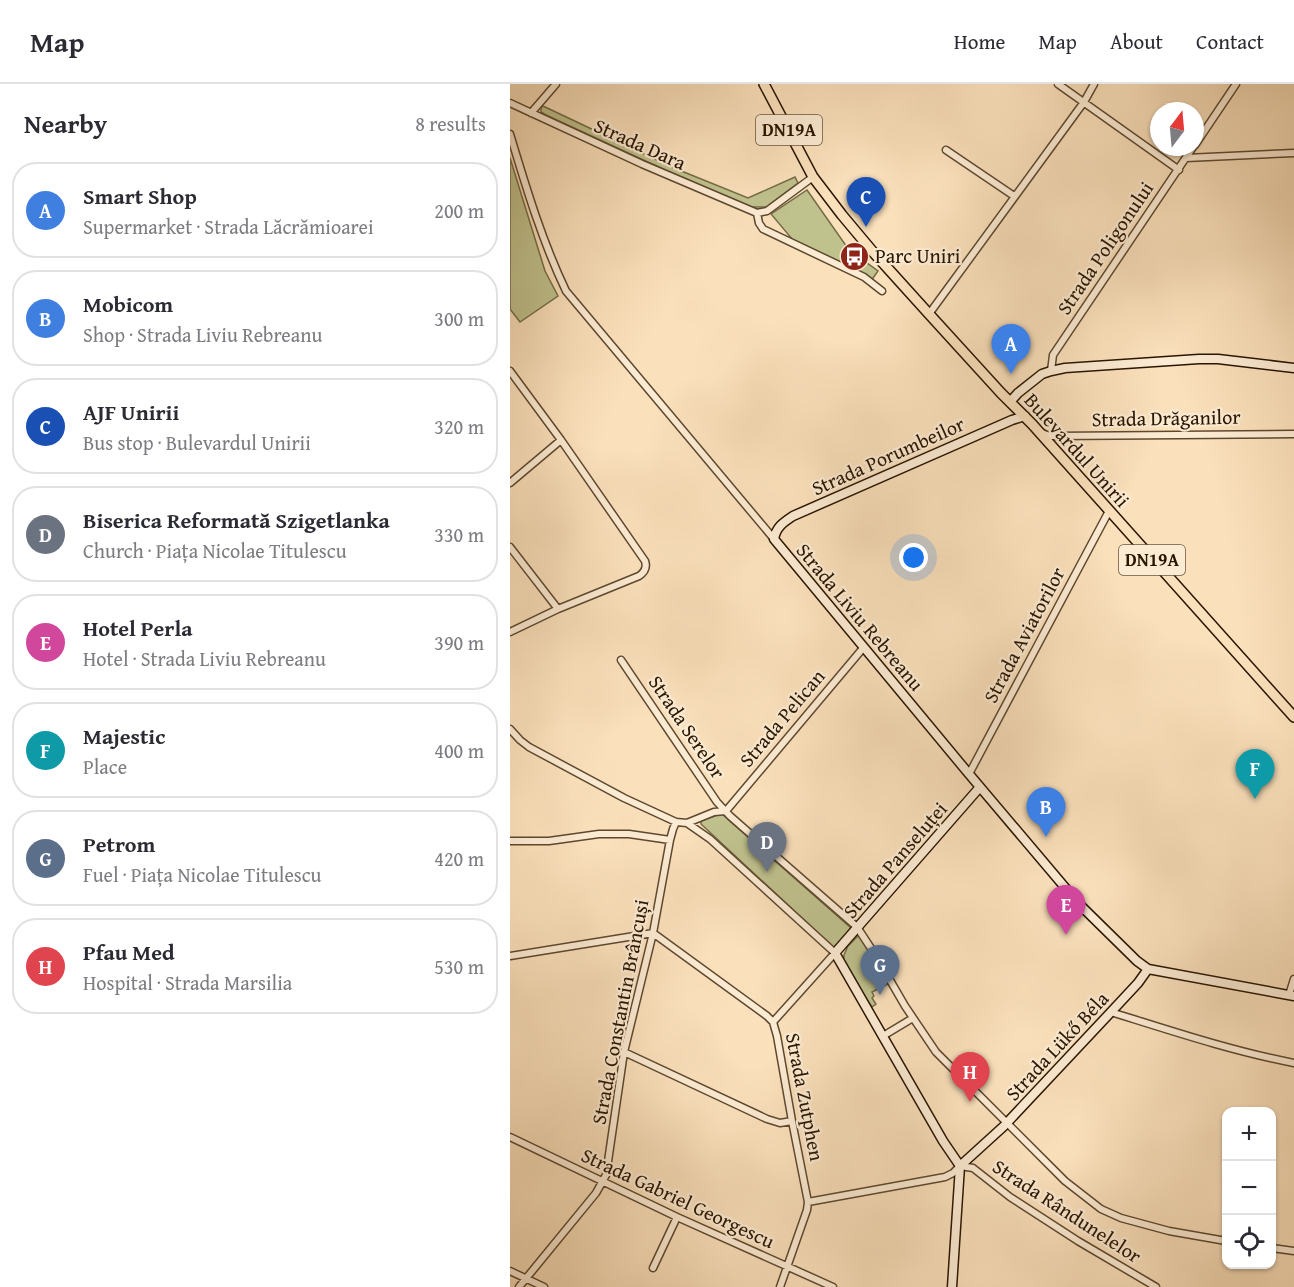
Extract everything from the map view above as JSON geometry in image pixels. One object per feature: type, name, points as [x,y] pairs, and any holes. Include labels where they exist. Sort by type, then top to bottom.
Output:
[{"type":"main road","name":"DN19A","points":[[764,84],[813,177]]},
{"type":"main road","name":"Bulevardul Unirii","points":[[813,177],[854,230],[1025,416],[1294,717]]},
{"type":"main road","points":[[1010,402],[1042,374],[1065,368],[1198,359],[1294,368]]},
{"type":"main road","name":"Strada Porumbeilor","points":[[774,539],[778,528],[793,516],[1025,416]]},
{"type":"main road","name":"Strada Liviu Rebreanu","points":[[774,539],[1079,904],[1137,962],[1148,969],[1292,996]]},
{"type":"main road","name":"Strada Panseluței","points":[[835,953],[980,787]]},
{"type":"main road","points":[[835,953],[943,1141],[960,1166],[952,1287]]},
{"type":"main road","name":"Strada Lükő Béla","points":[[960,1166],[1007,1122],[1111,1012],[1148,969]]},
{"type":"street","points":[[531,113],[556,84]]},
{"type":"street","points":[[1058,84],[1179,170]]},
{"type":"street","points":[[929,314],[1084,102],[1094,84]]},
{"type":"street","name":"Strada Poligonului","points":[[1204,131],[1236,84]]},
{"type":"street","name":"Strada Dara","points":[[510,104],[757,213],[763,229],[864,277],[882,291]]},
{"type":"street","name":"Strada Liviu Rebreanu","points":[[510,134],[523,179],[566,291],[774,539]]},
{"type":"street","points":[[946,150],[1014,196]]},
{"type":"street","points":[[1186,158],[1294,153]]},
{"type":"street","name":"Strada Poligonului","points":[[1051,371],[1053,355],[1186,158]]},
{"type":"street","points":[[757,213],[767,211],[813,177]]},
{"type":"street","points":[[510,371],[561,440],[646,565],[639,576],[558,609],[510,632]]},
{"type":"street","name":"Strada Drăganilor","points":[[1039,432],[1049,436],[1294,434]]},
{"type":"street","points":[[510,483],[561,440]]},
{"type":"street","name":"Strada Aviatorilor","points":[[969,774],[1108,511]]},
{"type":"street","points":[[510,547],[558,609]]},
{"type":"street","name":"Strada Pelican","points":[[726,811],[864,647]]},
{"type":"street","name":"Strada Serelor","points":[[621,660],[717,802],[857,927],[936,1052],[1041,1159],[1101,1209],[1121,1218],[1169,1231],[1222,1240]]},
{"type":"street","points":[[510,731],[529,747],[624,798],[676,822],[687,823],[714,812],[726,811]]},
{"type":"street","name":"Strada Constantin Brâncuși","points":[[519,1287],[596,1193],[606,1175],[624,1053],[653,933],[670,840],[676,822]]},
{"type":"street","points":[[687,823],[710,839],[835,953],[773,1022]]},
{"type":"street","points":[[510,841],[549,841],[599,834],[629,834],[670,840]]},
{"type":"street","points":[[510,956],[653,933]]},
{"type":"street","name":"Strada Zutphen","points":[[653,933],[773,1022],[808,1202],[789,1266],[780,1287]]},
{"type":"street","points":[[1292,996],[1294,979]]},
{"type":"street","points":[[1111,1012],[1215,1044],[1294,1063]]},
{"type":"street","points":[[883,1036],[913,1018]]},
{"type":"street","points":[[624,1053],[767,1119],[780,1123],[792,1121]]},
{"type":"street","name":"Strada Gabriel Georgescu","points":[[510,1137],[677,1217],[833,1287]]},
{"type":"street","points":[[808,1202],[938,1179],[954,1173],[960,1166]]},
{"type":"street","name":"Strada Rândunelelor","points":[[960,1166],[973,1168],[1010,1197],[1155,1287]]},
{"type":"street","points":[[653,1268],[677,1217]]},
{"type":"street","points":[[1276,1249],[1294,1251]]},
{"type":"street","points":[[510,1271],[544,1287]]},
{"type":"green space","points":[[543,106],[674,168],[748,198],[795,177],[798,183],[766,207],[748,207],[546,115],[541,112]]},
{"type":"green space","points":[[510,158],[545,271],[558,296],[520,322],[510,309]]},
{"type":"green space","points":[[807,190],[849,250],[878,271],[871,281],[797,245],[771,214]]},
{"type":"green space","points":[[720,814],[851,928],[834,948],[701,824],[701,821]]},
{"type":"green space","points":[[859,935],[888,984],[872,992],[874,996],[872,998],[876,1004],[872,1007],[843,966],[848,946]]},
{"type":"place","name":"AJF Unirii","points":[[866,227]]},
{"type":"place","name":"Parc Uniri","points":[[854,256]]},
{"type":"place","name":"Smart Shop","points":[[1011,374]]},
{"type":"place","name":"Majestic","points":[[1255,799]]},
{"type":"place","name":"Mobicom","points":[[1046,837]]},
{"type":"place","name":"Biserica Reformată Szigetlanka","points":[[767,872]]},
{"type":"place","name":"Hotel Perla","points":[[1066,935]]},
{"type":"place","name":"Petrom","points":[[880,995]]},
{"type":"place","name":"Pfau Med","points":[[970,1102]]}]
